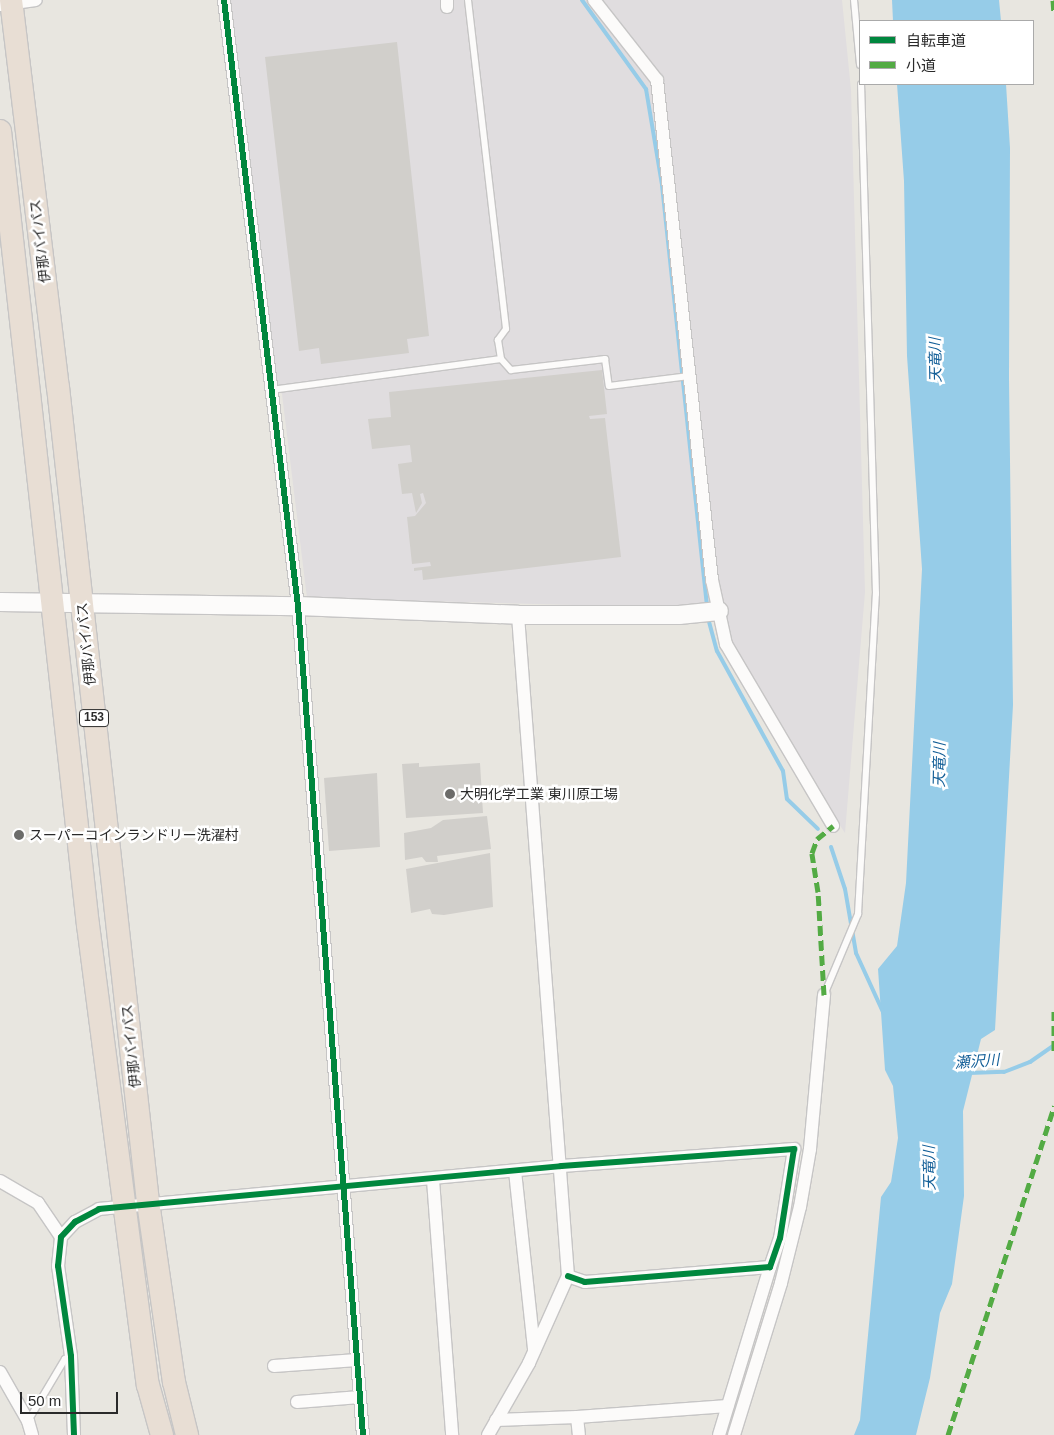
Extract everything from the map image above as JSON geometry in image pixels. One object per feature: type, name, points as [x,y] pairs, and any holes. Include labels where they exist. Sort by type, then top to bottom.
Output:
[{"type":"highway","name":"伊那バイパス","points":[[8,2],[81,601],[148,1202],[174,1382],[186,1435]]},
{"type":"highway","name":"伊那バイパス","points":[[0,131],[88,925],[148,1385],[162,1435]]},
{"type":"street","points":[[8,2],[36,0]]},
{"type":"street","points":[[224,0],[270,390],[298,606],[363,1435]]},
{"type":"street","points":[[594,0],[658,80],[688,376],[712,580],[711,612],[726,644],[833,826]]},
{"type":"street","points":[[0,602],[81,601],[298,606],[518,615],[711,612]]},
{"type":"street","points":[[488,1435],[534,1350],[568,1276],[518,615]]},
{"type":"street","points":[[734,1435],[782,1283],[800,1207],[810,1149],[824,995]]},
{"type":"street","points":[[61,1237],[88,1213],[148,1202],[433,1180],[561,1166],[794,1149],[780,1238],[719,1435]]},
{"type":"street","points":[[515,1171],[534,1350]]},
{"type":"street","points":[[433,1180],[452,1435]]},
{"type":"street","points":[[0,1181],[38,1203],[61,1237],[58,1266],[71,1356],[74,1435]]},
{"type":"street","points":[[568,1276],[585,1282],[770,1267]]},
{"type":"street","points":[[274,1366],[357,1360]]},
{"type":"street","points":[[0,1372],[28,1421],[32,1435]]},
{"type":"street","points":[[297,1402],[360,1397]]},
{"type":"street","points":[[496,1420],[578,1417],[728,1406]]},
{"type":"street","points":[[578,1417],[579,1435]]},
{"type":"lane","points":[[468,0],[506,329],[498,340],[501,359],[511,370],[605,359],[609,386],[688,376]]},
{"type":"lane","points":[[854,0],[859,53]]},
{"type":"lane","points":[[824,995],[857,918],[876,594],[862,85]]},
{"type":"lane","points":[[270,390],[501,359]]},
{"type":"lane","points":[[28,1421],[65,1359],[71,1356]]},
{"type":"shaded area","points":[[227,0],[842,0],[851,90],[865,592],[845,833],[721,644],[710,603],[698,603],[696,606],[610,606],[307,598],[282,394],[272,380]]},
{"type":"water","points":[[892,0],[999,0],[1001,20],[893,20]]},
{"type":"water","name":"天竜川","points":[[897,85],[1006,85],[1010,148],[1009,378],[1013,705],[995,1030],[981,1039],[963,1111],[964,1196],[952,1284],[940,1313],[930,1378],[916,1435],[854,1435],[860,1420],[881,1197],[891,1182],[898,1138],[893,1086],[885,1070],[878,969],[897,946],[906,883],[922,569],[907,356],[904,181]]},
{"type":"building","points":[[397,42],[429,336],[407,339],[409,353],[321,364],[319,348],[299,351],[265,57]]},
{"type":"building","points":[[602,370],[607,414],[589,416],[590,419],[605,418],[621,557],[423,580],[422,570],[414,571],[414,568],[431,566],[430,562],[412,564],[407,517],[415,516],[426,503],[423,493],[420,494],[422,503],[416,513],[412,493],[402,494],[398,464],[412,462],[410,445],[372,449],[368,419],[391,417],[389,392]]},
{"type":"building","points":[[419,763],[419,767],[480,763],[483,813],[406,818],[402,764]]},
{"type":"building","points":[[377,773],[380,847],[329,851],[324,778]]},
{"type":"building","points":[[487,816],[491,849],[437,856],[438,862],[426,862],[422,857],[405,860],[404,833],[431,828],[443,820]]},
{"type":"building","points":[[490,853],[493,907],[444,915],[432,914],[430,909],[411,913],[406,869]]},
{"type":"waterway","points":[[582,0],[646,89],[662,185],[707,608]]},
{"type":"waterway","points":[[708,618],[717,651],[783,771],[787,799],[818,829]]},
{"type":"waterway","points":[[831,847],[845,889],[856,953],[883,1012]]},
{"type":"waterway","name":"瀬沢川","points":[[969,1073],[1004,1072],[1030,1062],[1054,1045]]},
{"type":"marked path","points":[[1053,0],[1054,13]]},
{"type":"marked path","points":[[824,995],[818,892],[812,853],[817,839],[833,826]]},
{"type":"marked path","points":[[1054,1011],[1054,1051]]},
{"type":"marked path","points":[[948,1435],[1054,1106]]},
{"type":"cycle path","points":[[224,0],[298,606],[363,1435]]},
{"type":"cycle path","points":[[74,1435],[71,1356],[58,1266],[61,1237],[75,1222],[99,1209],[561,1166],[794,1149],[780,1238],[770,1267],[585,1282],[568,1276]]},
{"type":"place","name":"大明化学工業 東川原工場","points":[[450,794]]},
{"type":"place","name":"スーパーコインランドリー洗濯村","points":[[19,835]]}]
